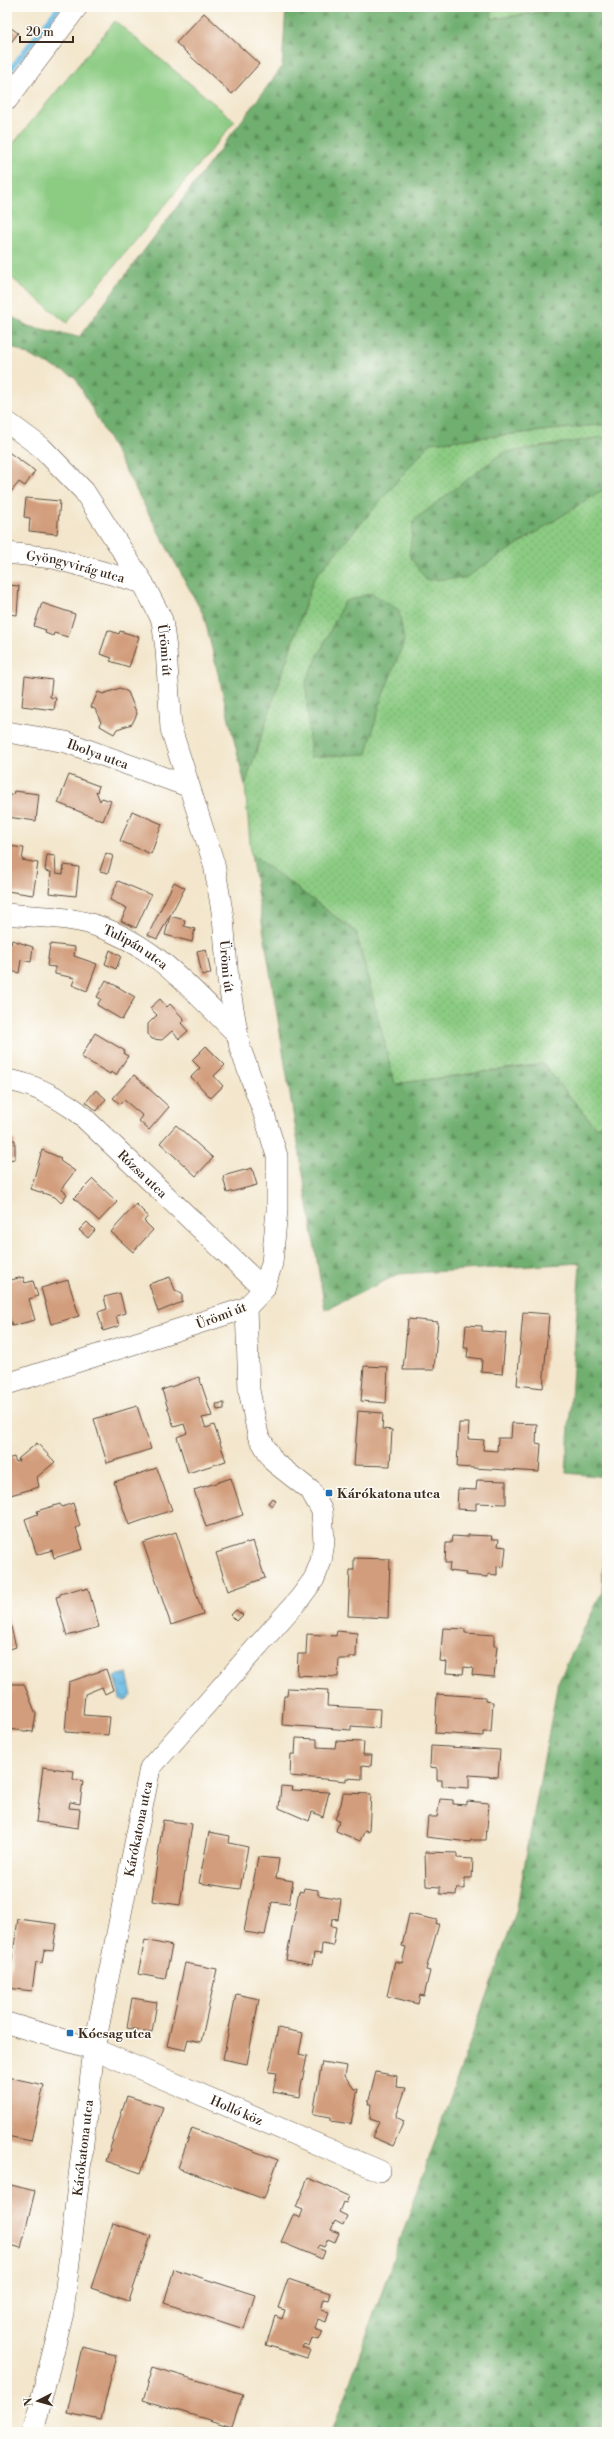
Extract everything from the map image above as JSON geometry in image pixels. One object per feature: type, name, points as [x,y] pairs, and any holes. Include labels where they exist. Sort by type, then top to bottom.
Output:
[{"type":"street","points":[[7,100],[77,7]]},
{"type":"street","name":"Ürömi út","points":[[7,422],[41,447],[84,491],[143,583],[159,612],[164,625],[171,730],[187,786],[214,864],[237,1034],[248,1074],[263,1111],[277,1156],[275,1240],[272,1263],[264,1290],[246,1308],[7,1384]]},
{"type":"street","name":"Gyöngyvirág utca","points":[[7,552],[53,558],[143,583]]},
{"type":"street","name":"Ibolya utca","points":[[7,732],[59,740],[187,786]]},
{"type":"street","name":"Tulipán utca","points":[[7,914],[76,920],[94,925],[140,946],[165,962],[237,1034]]},
{"type":"street","name":"Rózsa utca","points":[[7,1080],[29,1084],[45,1091],[78,1112],[264,1290]]},
{"type":"street","name":"Kárókatona utca","points":[[33,2432],[63,2313],[94,2049],[150,1768],[300,1598],[314,1578],[322,1561],[324,1523],[318,1500],[312,1491],[274,1462],[258,1434],[250,1390],[246,1308]]},
{"type":"street","points":[[7,2024],[94,2049]]},
{"type":"street","name":"Holló köz","points":[[94,2049],[380,2171]]},
{"type":"green space","points":[[286,7],[490,7],[492,19],[579,7],[607,7],[607,424],[430,443],[314,578],[245,785],[204,616],[75,377],[7,345],[7,314],[28,326],[79,337],[282,67]]},
{"type":"green space","points":[[490,7],[579,7],[492,19]]},
{"type":"green space","points":[[115,21],[235,121],[67,323],[7,274],[7,151]]},
{"type":"green space","points":[[607,424],[607,1121],[596,1128],[543,1064],[395,1084],[356,932],[251,854],[245,785],[314,578],[430,443]]},
{"type":"green space","points":[[602,437],[607,438],[607,487],[465,578],[426,580],[409,555],[414,520],[502,453]]},
{"type":"green space","points":[[371,593],[399,610],[404,642],[381,700],[367,754],[310,757],[306,681],[344,602]]},
{"type":"green space","points":[[251,854],[356,932],[395,1084],[543,1064],[596,1128],[607,1121],[607,1477],[566,1473],[580,1263],[399,1274],[325,1310]]},
{"type":"green space","points":[[607,1477],[607,2432],[332,2432],[516,1912],[558,1682],[602,1592]]},
{"type":"water","points":[[127,1673],[132,1696],[125,1700],[120,1699],[115,1676]]},
{"type":"building","points":[[204,13],[259,64],[232,94],[176,43]]},
{"type":"building","points":[[7,25],[18,33],[7,48]]},
{"type":"building","points":[[7,451],[35,471],[25,486],[19,482],[11,492],[7,489]]},
{"type":"building","points":[[26,498],[60,501],[57,534],[29,531],[30,518],[24,517]]},
{"type":"building","points":[[7,585],[19,586],[17,615],[7,614]]},
{"type":"building","points":[[42,603],[75,614],[68,637],[54,633],[53,636],[45,633],[46,630],[34,626]]},
{"type":"building","points":[[108,630],[119,634],[120,631],[139,637],[129,667],[110,661],[112,658],[100,654]]},
{"type":"building","points":[[25,676],[52,680],[50,697],[56,698],[54,710],[22,706]]},
{"type":"building","points":[[120,688],[128,692],[137,714],[132,724],[117,729],[114,734],[100,726],[101,722],[95,709],[91,707],[98,692],[103,694]]},
{"type":"building","points":[[69,775],[99,786],[97,792],[96,791],[100,801],[102,798],[111,801],[103,821],[58,803]]},
{"type":"building","points":[[14,791],[39,794],[36,821],[7,817],[9,795],[13,795]]},
{"type":"building","points":[[132,811],[162,824],[151,854],[120,841]]},
{"type":"building","points":[[9,846],[24,848],[22,860],[38,863],[33,895],[7,891]]},
{"type":"building","points":[[106,853],[113,856],[108,873],[100,871]]},
{"type":"building","points":[[47,855],[55,856],[56,873],[63,874],[64,865],[79,867],[76,896],[49,893],[51,872],[45,871]]},
{"type":"building","points":[[118,881],[151,895],[136,928],[121,921],[127,908],[110,900]]},
{"type":"building","points":[[174,882],[185,888],[157,939],[148,935]]},
{"type":"building","points":[[170,916],[185,920],[184,926],[195,929],[192,942],[165,935]]},
{"type":"building","points":[[12,940],[33,947],[31,962],[21,960],[19,973],[11,971],[11,968],[7,968],[7,943],[11,944]]},
{"type":"building","points":[[50,944],[75,947],[74,956],[97,964],[87,991],[72,985],[75,978],[55,974],[55,967],[47,966]]},
{"type":"building","points":[[206,949],[211,974],[202,975],[197,951]]},
{"type":"building","points":[[110,950],[121,956],[116,969],[105,964]]},
{"type":"building","points":[[106,980],[135,997],[122,1020],[97,1005],[101,999],[97,997]]},
{"type":"building","points":[[160,999],[167,1007],[170,1004],[185,1020],[181,1023],[188,1031],[179,1039],[172,1031],[162,1040],[152,1039],[148,1034],[148,1024],[157,1015],[150,1008]]},
{"type":"building","points":[[95,1033],[125,1051],[124,1054],[128,1056],[116,1075],[111,1072],[110,1074],[81,1057]]},
{"type":"building","points":[[206,1046],[225,1065],[214,1076],[223,1086],[211,1098],[191,1077],[200,1068],[192,1060]]},
{"type":"building","points":[[134,1075],[169,1107],[149,1130],[139,1121],[143,1116],[124,1100],[120,1104],[113,1098]]},
{"type":"building","points":[[96,1090],[106,1099],[97,1111],[86,1102]]},
{"type":"building","points":[[7,1124],[10,1124],[11,1140],[15,1140],[15,1159],[7,1160]]},
{"type":"building","points":[[176,1125],[213,1158],[196,1176],[160,1143]]},
{"type":"building","points":[[42,1150],[61,1158],[60,1161],[75,1171],[61,1189],[67,1194],[61,1203],[55,1197],[31,1189]]},
{"type":"building","points":[[252,1168],[257,1185],[227,1193],[223,1176]]},
{"type":"building","points":[[93,1179],[117,1202],[99,1221],[74,1198]]},
{"type":"building","points":[[136,1204],[148,1216],[144,1221],[153,1230],[133,1252],[111,1232]]},
{"type":"building","points":[[87,1222],[95,1230],[88,1238],[79,1230]]},
{"type":"building","points":[[23,1277],[25,1283],[33,1281],[38,1296],[29,1299],[35,1320],[12,1326],[7,1307],[7,1281]]},
{"type":"building","points":[[170,1277],[175,1290],[182,1293],[182,1302],[158,1312],[149,1284]]},
{"type":"building","points":[[68,1280],[79,1316],[51,1324],[41,1288]]},
{"type":"building","points":[[120,1293],[125,1313],[116,1316],[119,1326],[103,1331],[98,1312],[107,1309],[104,1297]]},
{"type":"building","points":[[523,1312],[549,1314],[543,1388],[517,1385]]},
{"type":"building","points":[[408,1319],[438,1322],[434,1370],[403,1370]]},
{"type":"building","points":[[466,1325],[482,1326],[482,1331],[506,1333],[502,1374],[481,1372],[482,1359],[467,1357],[468,1348],[464,1348]]},
{"type":"building","points":[[364,1366],[388,1367],[386,1403],[361,1401]]},
{"type":"building","points":[[199,1377],[212,1416],[202,1418],[206,1428],[214,1425],[226,1461],[188,1473],[177,1437],[187,1433],[184,1424],[174,1427],[162,1390]]},
{"type":"building","points":[[224,1403],[224,1409],[217,1410],[216,1404]]},
{"type":"building","points":[[137,1406],[151,1449],[107,1463],[94,1419]]},
{"type":"building","points":[[358,1411],[383,1413],[382,1429],[392,1430],[390,1466],[354,1465]]},
{"type":"building","points":[[459,1423],[469,1423],[468,1439],[484,1440],[483,1450],[497,1451],[498,1438],[511,1438],[512,1423],[537,1424],[536,1443],[541,1444],[539,1472],[457,1467]]},
{"type":"building","points":[[37,1443],[55,1462],[37,1477],[39,1487],[7,1496],[7,1459],[14,1457],[16,1462],[19,1461],[18,1459]]},
{"type":"building","points":[[157,1468],[172,1510],[129,1525],[114,1482]]},
{"type":"building","points":[[231,1478],[243,1515],[206,1527],[194,1490]]},
{"type":"building","points":[[477,1480],[506,1481],[506,1504],[476,1503],[476,1510],[457,1509],[458,1489],[476,1490]]},
{"type":"building","points":[[272,1498],[276,1501],[272,1506],[268,1503]]},
{"type":"building","points":[[73,1503],[80,1526],[76,1528],[83,1549],[54,1558],[52,1550],[37,1555],[25,1519],[38,1514],[37,1511],[60,1504],[62,1507]]},
{"type":"building","points":[[176,1532],[203,1614],[171,1625],[143,1543]]},
{"type":"building","points":[[468,1535],[492,1536],[491,1539],[499,1539],[498,1546],[506,1547],[504,1567],[497,1566],[497,1575],[488,1574],[488,1577],[465,1575],[466,1573],[449,1571],[450,1563],[445,1563],[446,1543],[451,1543],[452,1536],[468,1537]]},
{"type":"building","points":[[253,1541],[265,1578],[228,1591],[216,1553]]},
{"type":"building","points":[[354,1558],[390,1559],[388,1618],[348,1616],[350,1570],[354,1570]]},
{"type":"building","points":[[81,1588],[82,1590],[88,1588],[99,1627],[67,1636],[56,1597],[60,1596],[60,1594]]},
{"type":"building","points":[[236,1610],[243,1615],[237,1621],[231,1615]]},
{"type":"building","points":[[7,1611],[16,1647],[7,1650]]},
{"type":"building","points":[[443,1628],[465,1629],[465,1633],[494,1635],[494,1646],[497,1646],[494,1677],[472,1675],[473,1668],[464,1667],[463,1674],[446,1673],[447,1662],[440,1661]]},
{"type":"building","points":[[337,1631],[357,1633],[356,1657],[350,1657],[350,1659],[339,1659],[338,1677],[297,1675],[298,1654],[306,1654],[307,1634],[336,1636]]},
{"type":"building","points":[[106,1669],[113,1690],[105,1694],[102,1687],[85,1694],[83,1715],[110,1717],[108,1735],[65,1732],[69,1682]]},
{"type":"building","points":[[7,1684],[24,1684],[36,1714],[33,1732],[7,1729]]},
{"type":"building","points":[[288,1688],[328,1690],[327,1706],[380,1709],[379,1728],[351,1726],[351,1730],[282,1725],[284,1696],[287,1696]]},
{"type":"building","points":[[437,1694],[485,1697],[485,1701],[493,1702],[491,1732],[483,1732],[483,1736],[435,1733]]},
{"type":"building","points":[[296,1738],[317,1739],[317,1747],[335,1748],[336,1741],[364,1742],[363,1755],[372,1755],[371,1766],[362,1765],[362,1779],[346,1778],[346,1781],[290,1776],[291,1754],[295,1754]]},
{"type":"building","points":[[431,1746],[500,1750],[498,1777],[469,1775],[469,1788],[442,1786],[442,1780],[437,1780],[437,1768],[430,1767]]},
{"type":"building","points":[[43,1767],[74,1771],[73,1779],[83,1781],[80,1804],[70,1802],[69,1808],[80,1809],[78,1828],[36,1822]]},
{"type":"building","points":[[281,1786],[293,1787],[292,1790],[329,1792],[323,1817],[312,1812],[309,1821],[279,1808]]},
{"type":"building","points":[[343,1793],[371,1794],[369,1832],[365,1830],[360,1841],[336,1831],[339,1821],[335,1819],[341,1804]]},
{"type":"building","points":[[440,1799],[453,1800],[453,1804],[467,1805],[467,1801],[489,1803],[486,1840],[471,1840],[470,1842],[426,1837],[428,1817],[437,1817]]},
{"type":"building","points":[[163,1820],[192,1824],[180,1905],[152,1901]]},
{"type":"building","points":[[209,1832],[230,1836],[229,1843],[248,1847],[240,1889],[199,1883]]},
{"type":"building","points":[[425,1852],[457,1853],[457,1858],[473,1859],[472,1878],[465,1878],[465,1889],[457,1888],[456,1895],[440,1894],[440,1887],[426,1886]]},
{"type":"building","points":[[258,1857],[279,1859],[276,1878],[293,1881],[289,1904],[272,1902],[265,1935],[244,1932]]},
{"type":"building","points":[[304,1888],[318,1890],[318,1895],[341,1899],[338,1920],[332,1919],[331,1926],[336,1927],[333,1946],[322,1944],[321,1954],[314,1953],[312,1965],[286,1960],[299,1891],[303,1892]]},
{"type":"building","points":[[409,1914],[437,1920],[436,1924],[439,1924],[426,1970],[430,1971],[424,1996],[420,1995],[418,2004],[387,1996],[395,1961],[402,1963],[406,1947],[402,1946]]},
{"type":"building","points":[[18,1919],[57,1924],[53,1951],[44,1950],[42,1963],[36,1962],[32,1991],[8,1988]]},
{"type":"building","points":[[145,1940],[172,1946],[165,1979],[138,1974]]},
{"type":"building","points":[[185,1963],[217,1969],[201,2042],[188,2039],[185,2050],[167,2046]]},
{"type":"building","points":[[236,1994],[259,1999],[247,2064],[223,2059]]},
{"type":"building","points":[[132,1998],[157,2002],[152,2032],[127,2028]]},
{"type":"building","points":[[278,2028],[303,2033],[299,2054],[307,2056],[299,2097],[273,2092],[277,2073],[269,2072]]},
{"type":"building","points":[[322,2062],[347,2066],[345,2076],[354,2089],[358,2089],[351,2124],[331,2121],[331,2117],[313,2114]]},
{"type":"building","points":[[376,2072],[397,2076],[396,2087],[406,2088],[396,2117],[404,2121],[393,2146],[372,2137],[379,2122],[370,2119],[371,2104],[368,2104]]},
{"type":"building","points":[[7,2077],[44,2085],[31,2141],[7,2136]]},
{"type":"building","points":[[127,2096],[163,2107],[141,2173],[106,2161]]},
{"type":"building","points":[[192,2128],[278,2160],[264,2199],[178,2168]]},
{"type":"building","points":[[308,2178],[349,2196],[346,2203],[343,2202],[339,2212],[347,2216],[343,2225],[335,2221],[331,2230],[339,2233],[335,2242],[328,2239],[324,2247],[319,2245],[317,2248],[325,2251],[322,2259],[281,2242],[293,2215],[300,2218],[303,2210],[296,2207]]},
{"type":"building","points":[[7,2184],[35,2191],[21,2248],[7,2244]]},
{"type":"building","points":[[113,2223],[151,2236],[129,2301],[91,2288]]},
{"type":"building","points":[[174,2269],[255,2295],[244,2329],[164,2303]]},
{"type":"building","points":[[288,2279],[330,2293],[328,2300],[324,2299],[321,2310],[329,2312],[326,2322],[318,2319],[315,2328],[323,2331],[319,2340],[312,2338],[309,2346],[304,2344],[302,2347],[310,2350],[307,2358],[266,2345],[275,2316],[282,2319],[285,2310],[278,2308]]},
{"type":"building","points":[[82,2347],[116,2355],[101,2420],[67,2413]]},
{"type":"building","points":[[153,2367],[243,2394],[232,2427],[143,2400]]},
{"type":"waterway","points":[[7,74],[59,7]]},
{"type":"place","name":"Kárókatona utca","points":[[329,1493]]},
{"type":"place","name":"Kócsag utca","points":[[70,2033]]}]
